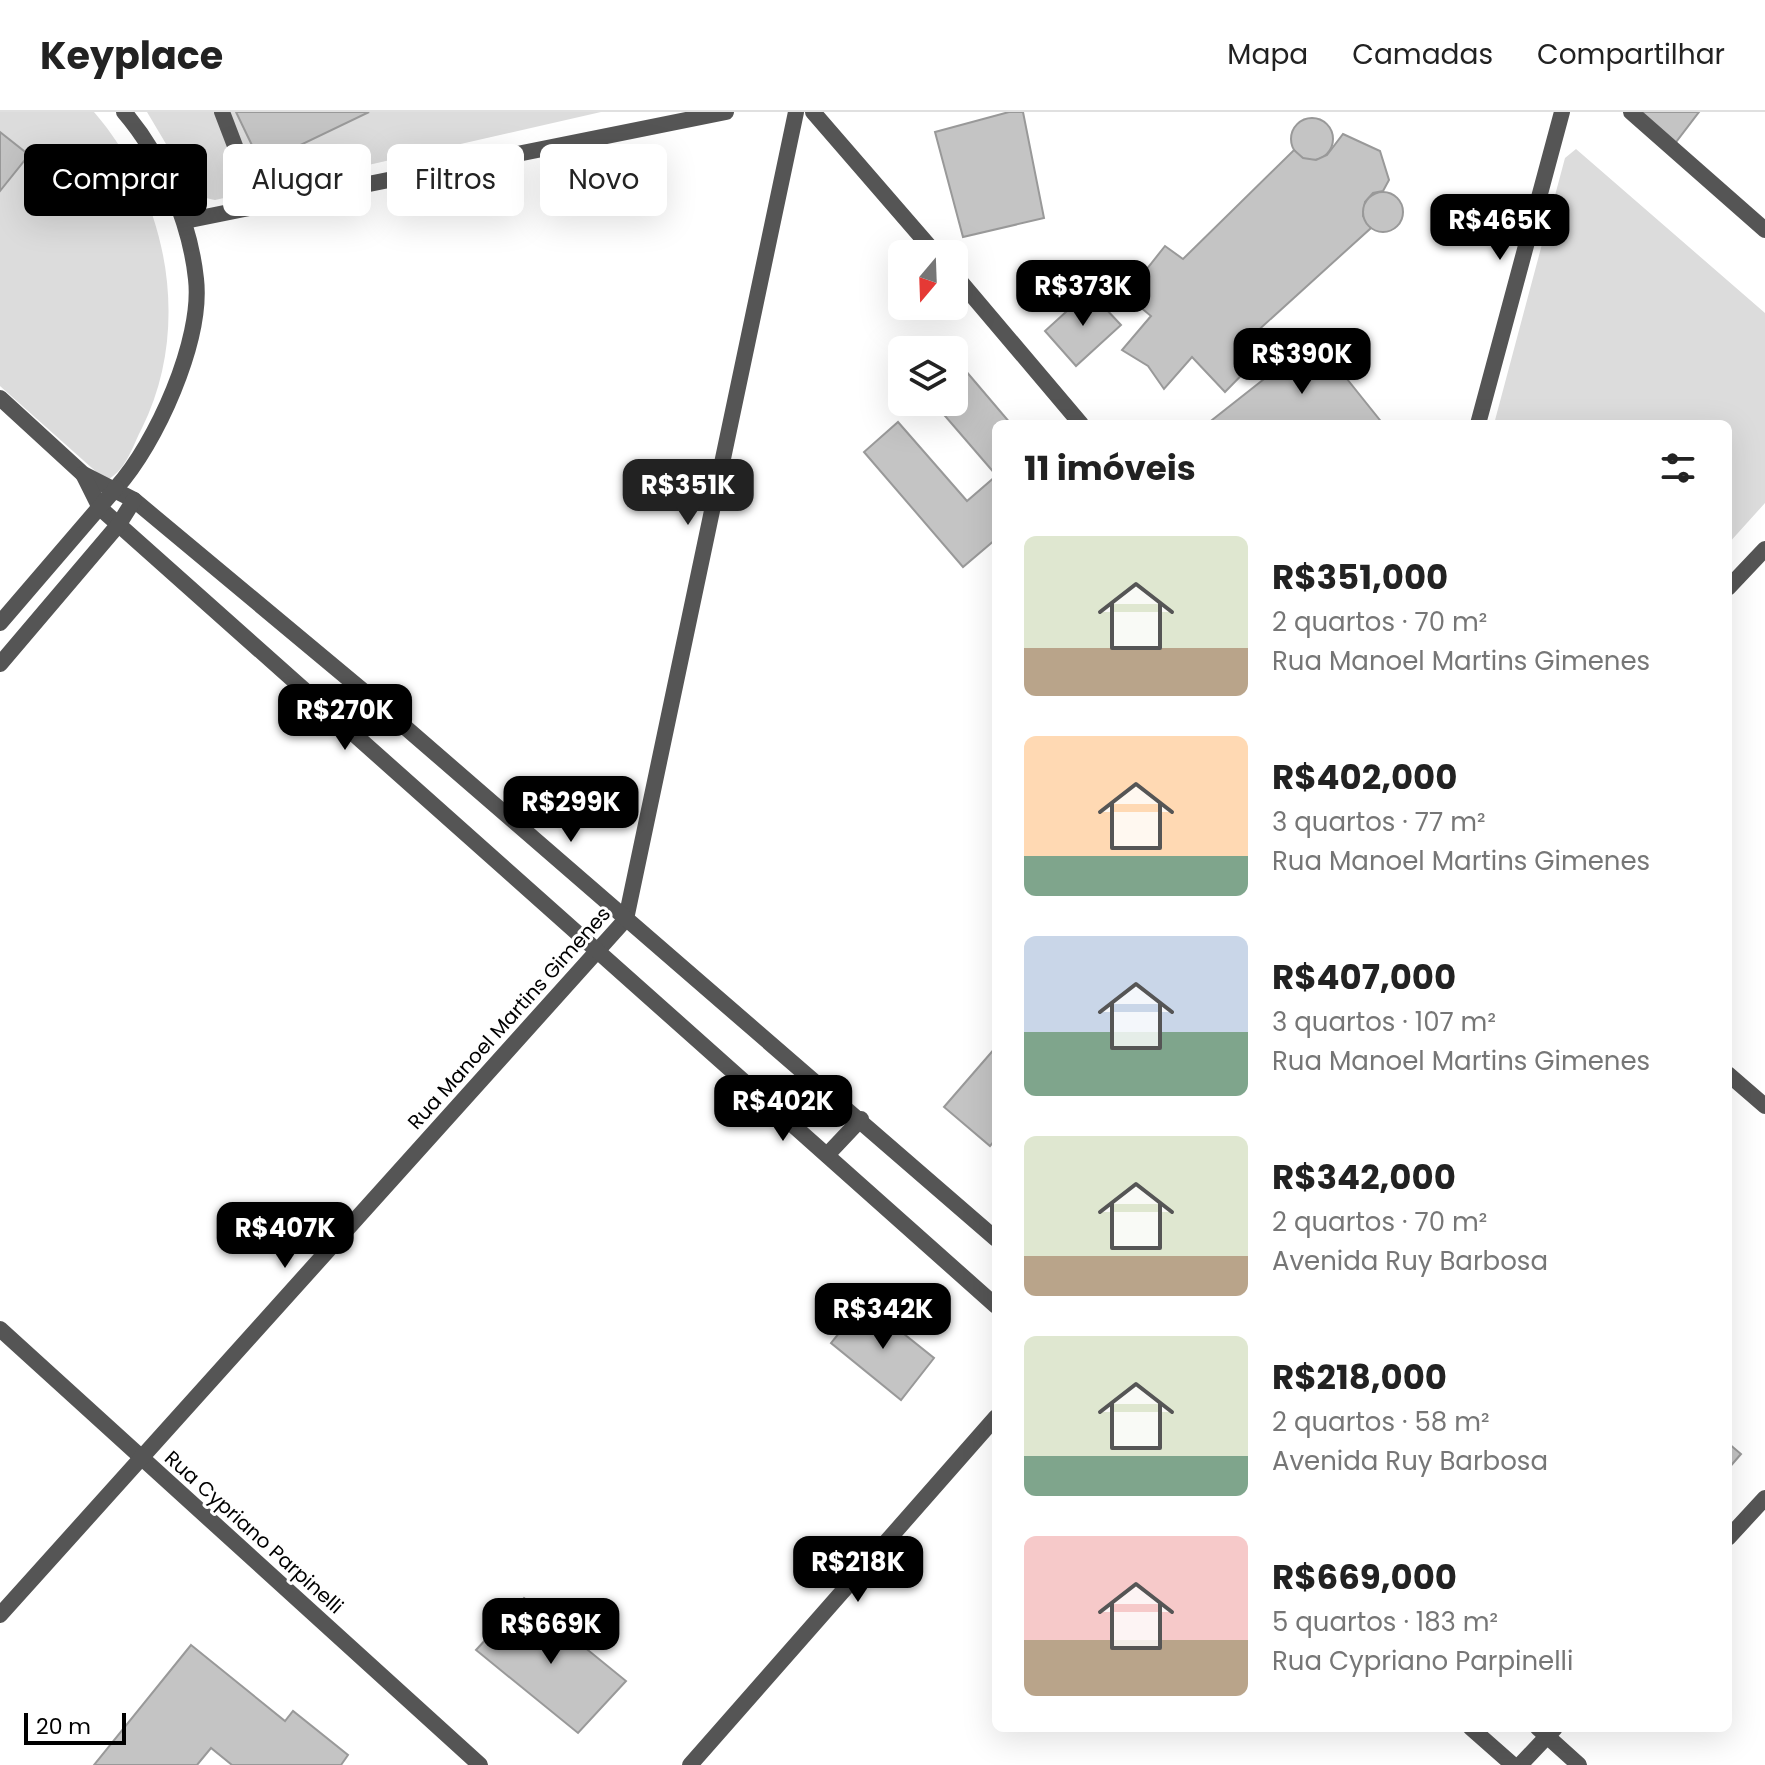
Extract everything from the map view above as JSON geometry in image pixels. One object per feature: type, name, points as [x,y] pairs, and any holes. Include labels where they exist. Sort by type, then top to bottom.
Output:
[{"type":"street","points":[[0,623],[139,462],[178,378],[189,335],[197,282],[185,221],[140,130],[124,112]]},
{"type":"street","points":[[222,112],[234,144]]},
{"type":"street","points":[[371,182],[684,116],[726,112]]},
{"type":"street","name":"Rua Manoel Martins Gimenes","points":[[0,1615],[626,919],[796,112]]},
{"type":"street","points":[[813,112],[924,240]]},
{"type":"street","points":[[1479,420],[1562,112]]},
{"type":"street","points":[[1631,112],[1765,230]]},
{"type":"street","points":[[185,221],[223,213]]},
{"type":"street","points":[[968,291],[1078,420]]},
{"type":"street","points":[[0,398],[83,474],[116,488],[134,500],[368,695],[992,1235]]},
{"type":"street","points":[[0,664],[119,524],[134,500],[139,462]]},
{"type":"street","points":[[83,474],[100,508],[992,1302]]},
{"type":"street","points":[[1732,584],[1765,549]]},
{"type":"street","points":[[342,723],[368,695]]},
{"type":"street","points":[[1732,1077],[1765,1106]]},
{"type":"street","points":[[827,1155],[861,1119]]},
{"type":"street","name":"Rua Cypriano Parpinelli","points":[[0,1329],[480,1765]]},
{"type":"street","points":[[690,1765],[992,1422]]},
{"type":"street","points":[[1732,1534],[1765,1498]]},
{"type":"street","points":[[1476,1732],[1513,1765]]},
{"type":"street","points":[[1520,1765],[1546,1732]]},
{"type":"street","points":[[1548,1732],[1579,1765]]},
{"type":"shaded area","points":[[0,112],[94,112],[118,144],[24,144],[24,216],[153,216],[164,263],[168,305],[166,347],[158,389],[125,463],[109,479],[102,477],[0,386]]},
{"type":"shaded area","points":[[147,112],[601,112],[461,144],[387,144],[387,161],[371,164],[371,144],[223,144],[223,198],[215,200],[207,198],[207,144],[166,144]]},
{"type":"shaded area","points":[[1576,149],[1765,313],[1765,503],[1732,540],[1732,420],[1495,420],[1565,158]]},
{"type":"building","points":[[236,112],[369,112],[303,144],[251,144]]},
{"type":"building","points":[[1009,112],[1023,112],[1044,218],[963,237],[935,132]]},
{"type":"building","points":[[1636,112],[1699,112],[1673,146]]},
{"type":"building","points":[[1312,118],[1327,124],[1333,139],[1327,154],[1312,160],[1297,154],[1291,139],[1297,124]]},
{"type":"building","points":[[0,132],[24,151],[24,161],[0,191]]},
{"type":"building","points":[[1343,134],[1380,151],[1389,180],[1383,191],[1373,193],[1365,202],[1363,216],[1371,228],[1253,335],[1266,350],[1225,392],[1192,357],[1164,389],[1148,366],[1122,350],[1151,316],[1121,291],[1146,270],[1165,246],[1183,259],[1294,150],[1303,158],[1316,160],[1327,155]]},
{"type":"building","points":[[1383,192],[1397,198],[1403,212],[1397,226],[1383,232],[1369,226],[1363,212],[1369,198]]},
{"type":"building","points":[[1089,291],[1121,325],[1076,366],[1045,331]]},
{"type":"building","points":[[1315,339],[1380,420],[1212,420]]},
{"type":"building","points":[[968,374],[1008,420],[992,420],[992,470],[945,416],[968,416]]},
{"type":"building","points":[[898,422],[967,501],[992,479],[992,542],[963,567],[864,452]]},
{"type":"building","points":[[992,1052],[990,1146],[944,1107]]},
{"type":"building","points":[[864,1302],[934,1358],[901,1400],[831,1343]]},
{"type":"building","points":[[1732,1446],[1741,1454],[1732,1464]]},
{"type":"building","points":[[524,1598],[626,1681],[578,1733],[476,1650]]},
{"type":"building","points":[[191,1645],[285,1721],[293,1711],[348,1755],[341,1765],[232,1765],[211,1748],[197,1765],[94,1765]]}]
